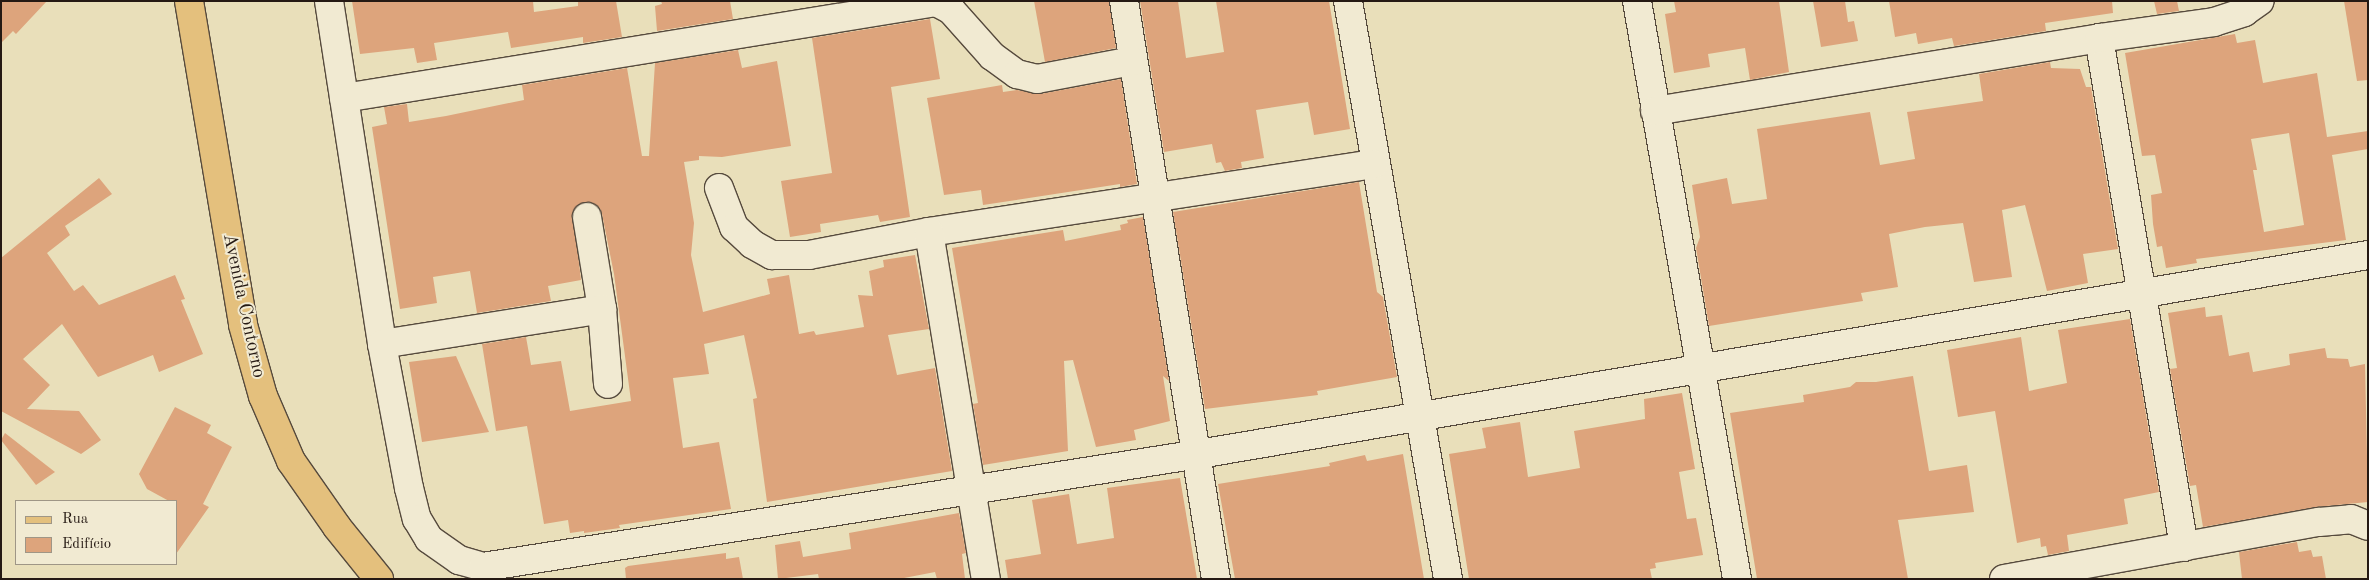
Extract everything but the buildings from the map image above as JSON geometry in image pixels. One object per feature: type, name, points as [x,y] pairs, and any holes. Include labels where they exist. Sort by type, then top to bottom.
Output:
[{"type":"main road","name":"Avenida Contorno","points":[[189,1],[243,325],[263,396],[291,461],[337,527],[379,579]]},
{"type":"street","points":[[329,1],[382,344],[417,519],[429,539],[443,551],[459,560],[484,567],[1198,454],[2141,291],[2368,255]]},
{"type":"street","points":[[1124,1],[1132,61],[1158,198],[1216,579]]},
{"type":"street","points":[[1348,1],[1374,164],[1448,579]]},
{"type":"street","points":[[1637,1],[1737,579]]},
{"type":"street","points":[[1655,111],[2099,38],[2214,22],[2244,12],[2260,1]]},
{"type":"street","points":[[344,98],[791,12],[936,2],[951,10],[992,56],[1017,74],[1037,79],[1132,61]]},
{"type":"street","points":[[2099,38],[2184,547]]},
{"type":"street","points":[[718,188],[734,227],[752,244],[772,255],[809,255],[929,232],[1374,164]]},
{"type":"street","points":[[587,217],[602,309],[608,384]]},
{"type":"street","points":[[929,232],[969,490],[986,579]]},
{"type":"street","points":[[382,344],[602,309]]},
{"type":"street","points":[[2004,579],[2319,522],[2351,520],[2368,526]]}]
